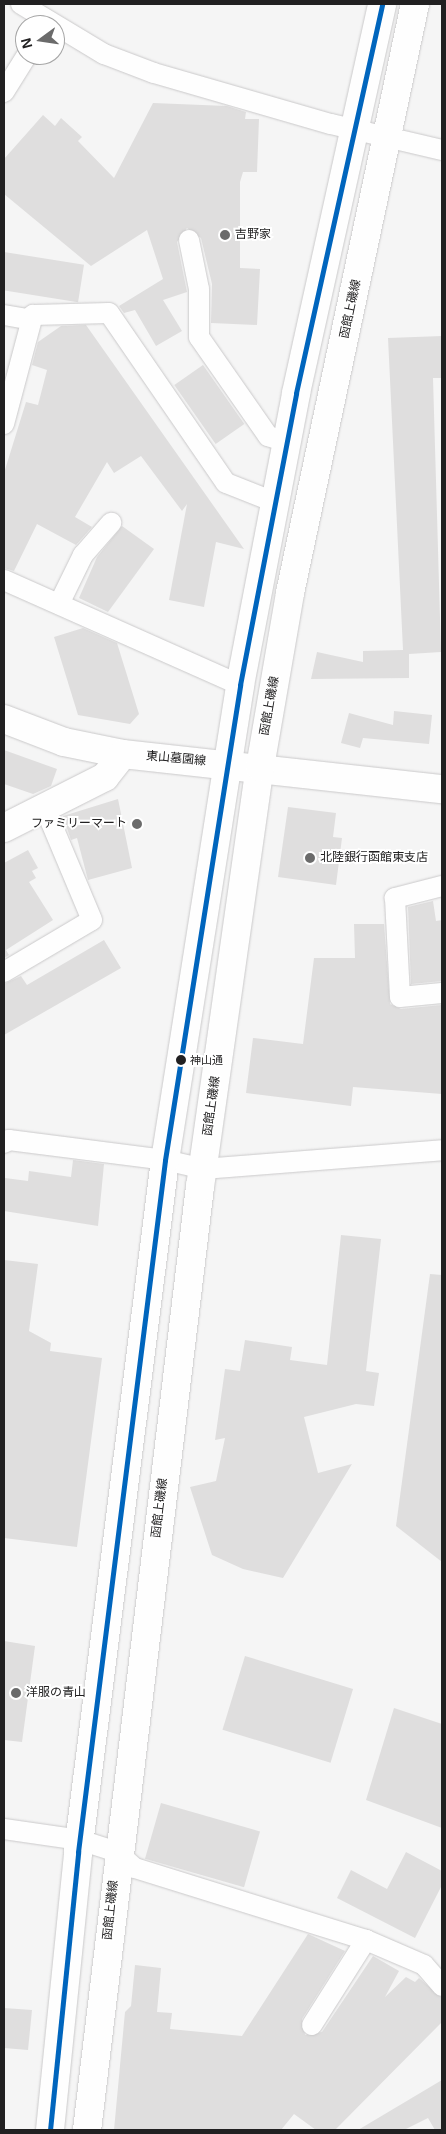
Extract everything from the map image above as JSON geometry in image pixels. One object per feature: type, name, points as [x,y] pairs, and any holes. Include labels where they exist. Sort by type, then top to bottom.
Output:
[{"type":"main road","points":[[50,2130],[80,1840],[165,1160],[240,685],[274,502],[382,4]]},
{"type":"main road","name":"函館上磯線","points":[[87,2130],[117,1852],[203,1169],[260,767],[290,593],[415,4]]},
{"type":"main road","name":"東山墓園線","points":[[4,719],[64,742],[123,754],[229,763],[442,789]]},
{"type":"main road","points":[[4,828],[44,806],[105,778],[123,754]]},
{"type":"street","points":[[21,4],[44,15]]},
{"type":"street","points":[[65,28],[104,54],[154,73],[356,129],[442,150]]},
{"type":"street","points":[[4,92],[21,65]]},
{"type":"street","points":[[189,240],[199,289],[200,337],[268,436],[286,442]]},
{"type":"street","points":[[4,424],[33,315],[109,313],[226,483],[274,502]]},
{"type":"street","points":[[4,315],[31,320]]},
{"type":"street","points":[[59,604],[83,555],[111,523]]},
{"type":"street","points":[[4,580],[240,685]]},
{"type":"street","points":[[4,972],[92,920],[44,806]]},
{"type":"street","points":[[442,886],[395,898],[400,997],[442,993]]},
{"type":"street","points":[[4,1143],[9,1140],[165,1160],[203,1169],[442,1150]]},
{"type":"street","points":[[4,1829],[80,1840],[117,1852],[135,1868],[366,1940],[424,1965],[442,1986]]},
{"type":"street","points":[[312,2025],[366,1940]]},
{"type":"building","points":[[153,103],[227,106],[246,112],[245,119],[259,119],[257,172],[243,172],[240,182],[240,268],[260,269],[257,325],[211,323],[212,284],[201,238],[187,228],[177,242],[187,292],[163,300],[182,331],[156,346],[135,310],[124,313],[119,306],[163,279],[147,230],[91,266],[4,194],[4,159],[43,115],[55,126],[61,118],[82,137],[78,141],[114,178]]},
{"type":"building","points":[[4,252],[84,265],[78,302],[4,290]]},
{"type":"building","points":[[86,325],[244,549],[216,542],[204,607],[169,600],[187,504],[182,511],[141,456],[114,473],[107,462],[75,517],[92,527],[76,545],[37,524],[14,571],[4,568],[4,473],[26,402],[38,405],[47,370],[32,365],[38,342],[61,326]]},
{"type":"building","points":[[442,336],[442,378],[433,378],[441,652],[409,654],[409,678],[311,679],[317,652],[363,662],[363,651],[403,650],[388,338]]},
{"type":"building","points":[[203,365],[244,424],[216,444],[174,385]]},
{"type":"building","points":[[122,526],[154,549],[108,612],[79,598],[97,557]]},
{"type":"building","points":[[83,628],[117,643],[139,714],[130,724],[78,715],[54,637]]},
{"type":"building","points":[[394,711],[432,715],[429,744],[363,738],[360,748],[341,743],[349,713],[393,725]]},
{"type":"building","points":[[4,750],[57,769],[51,786],[33,794],[4,784]]},
{"type":"building","points":[[118,799],[132,868],[88,880],[77,838],[71,840],[63,816]]},
{"type":"building","name":"北陸銀行函館東支店","points":[[288,807],[336,813],[333,837],[342,838],[336,885],[278,877]]},
{"type":"building","points":[[28,850],[38,868],[32,871],[36,878],[29,882],[53,920],[6,950],[9,955],[4,958],[4,863]]},
{"type":"building","points":[[433,901],[436,921],[442,920],[442,981],[411,984],[408,907]]},
{"type":"building","points":[[354,924],[384,924],[390,1004],[401,1009],[442,1005],[442,1094],[353,1087],[351,1106],[246,1093],[253,1038],[303,1044],[314,958],[355,958]]},
{"type":"building","points":[[104,940],[121,968],[4,1035],[4,984],[21,976],[27,985]]},
{"type":"building","points":[[73,1160],[104,1164],[98,1226],[4,1211],[5,1178],[28,1181],[29,1171],[71,1177]]},
{"type":"building","points":[[341,1235],[381,1239],[366,1371],[379,1373],[374,1406],[356,1404],[304,1417],[318,1473],[352,1464],[283,1578],[243,1569],[212,1555],[190,1487],[216,1481],[225,1438],[215,1440],[225,1369],[240,1371],[245,1340],[292,1347],[290,1360],[327,1365]]},
{"type":"building","points":[[4,1260],[38,1264],[29,1331],[51,1343],[50,1351],[102,1358],[77,1547],[4,1538]]},
{"type":"building","points":[[430,1274],[442,1275],[442,1562],[396,1526]]},
{"type":"building","name":"洋服の青山","points":[[4,1641],[35,1646],[22,1742],[4,1740]]},
{"type":"building","points":[[245,1656],[353,1689],[331,1763],[222,1730]]},
{"type":"building","points":[[394,1708],[442,1724],[442,1828],[366,1800]]},
{"type":"building","points":[[161,1803],[260,1831],[244,1887],[145,1859]]},
{"type":"building","points":[[406,1852],[442,1871],[442,1885],[415,1938],[337,1898],[351,1870],[387,1889]]},
{"type":"building","points":[[308,1934],[345,1951],[302,2019],[305,2035],[322,2032],[373,1956],[399,1971],[385,1997],[406,1977],[415,1982],[419,1978],[442,1998],[442,2022],[335,2130],[316,2130],[294,2114],[281,2130],[114,2130],[125,2012],[131,2006],[135,1965],[161,1968],[157,2012],[172,2013],[170,2029],[242,2036]]},
{"type":"building","points":[[4,2008],[32,2010],[28,2050],[4,2048]]},
{"type":"building","points":[[442,2080],[442,2130],[435,2130],[428,2118],[404,2130],[358,2130]]},
{"type":"transit line","points":[[50,2130],[78,1852],[165,1160],[240,685],[296,393],[382,4]]},
{"type":"place","name":"吉野家","points":[[225,235]]},
{"type":"place","name":"ファミリーマート","points":[[137,824]]},
{"type":"place","name":"北陸銀行函館東支店","points":[[310,858]]},
{"type":"place","name":"神山通","points":[[181,1060]]},
{"type":"place","name":"洋服の青山","points":[[16,1693]]}]
